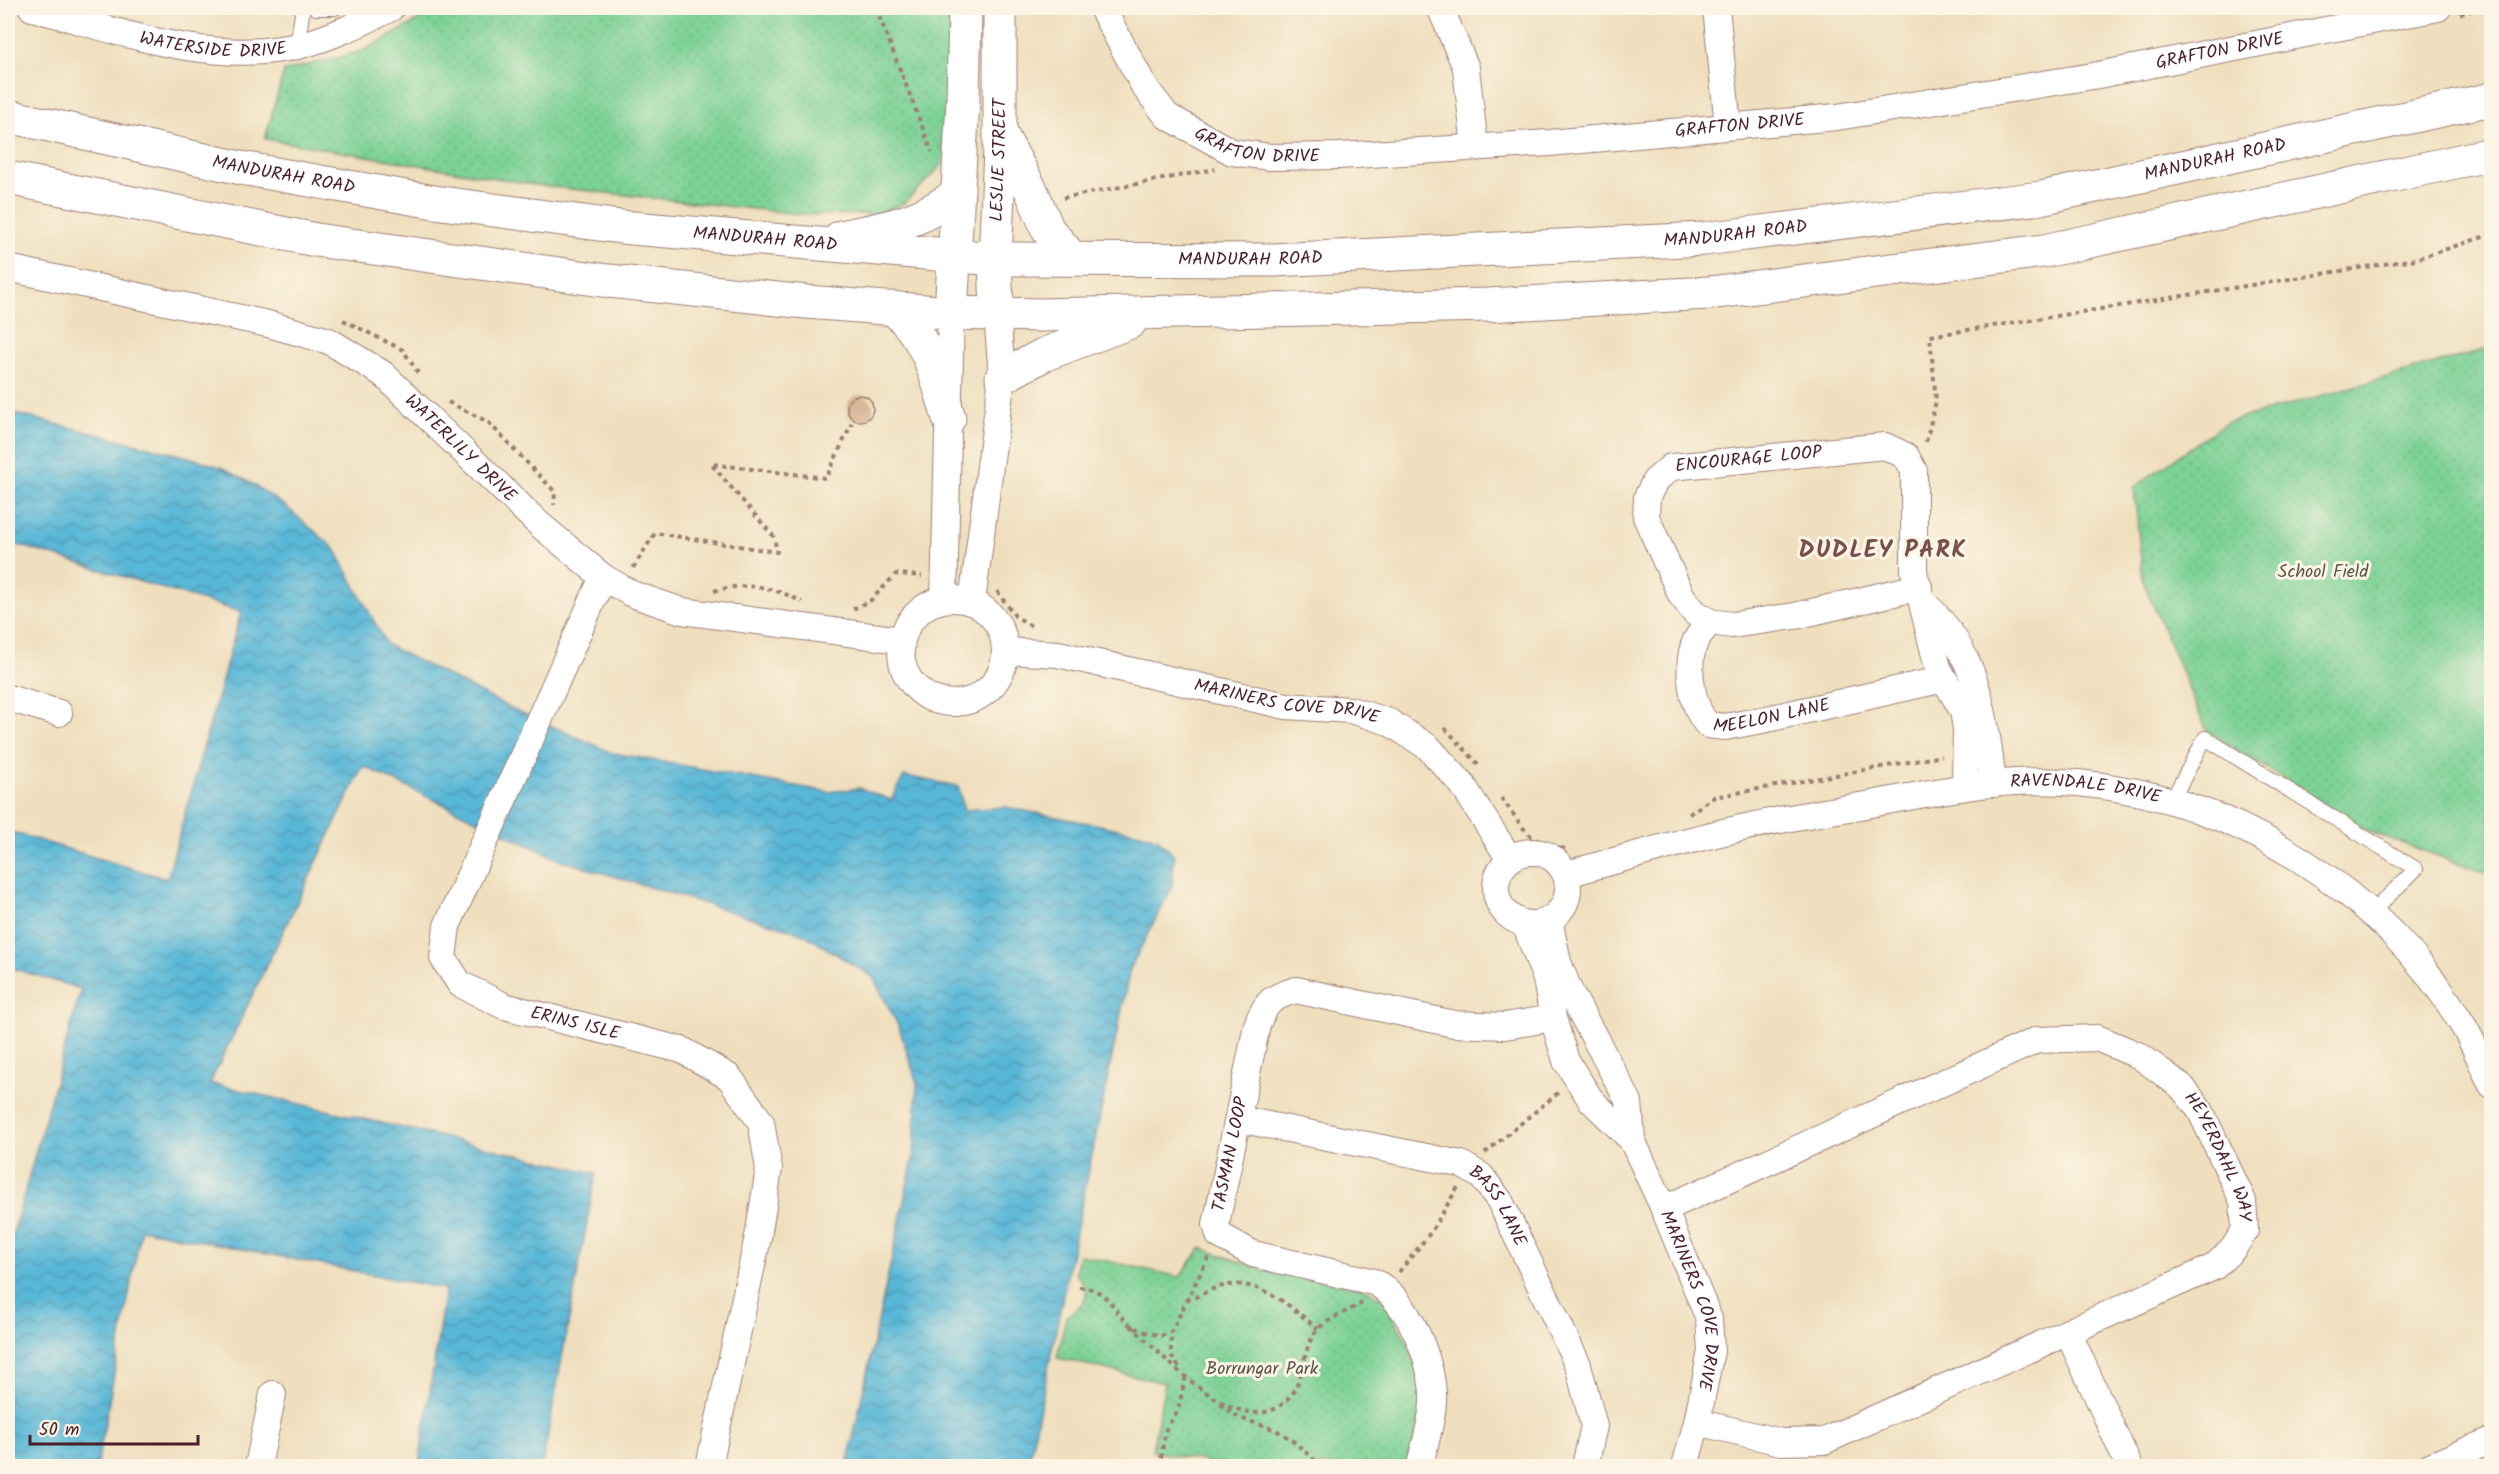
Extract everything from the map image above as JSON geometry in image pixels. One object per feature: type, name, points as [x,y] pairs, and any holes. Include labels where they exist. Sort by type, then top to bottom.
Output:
[{"type":"main road","name":"LESLIE STREET","points":[[951,313],[965,8]]},
{"type":"main road","name":"LESLIE STREET","points":[[997,314],[995,259],[1001,134],[1000,8]]},
{"type":"main road","name":"MANDURAH ROAD","points":[[8,116],[242,168],[434,202],[621,227],[955,257],[1274,260],[1704,239],[2042,198],[2492,99]]},
{"type":"main road","points":[[1001,134],[1031,190],[1048,230],[1073,259]]},
{"type":"main road","points":[[8,178],[340,243],[609,281],[951,313],[1154,313],[1489,305],[1721,292],[2044,251],[2492,154]]},
{"type":"main road","points":[[810,244],[897,225],[931,213],[957,194]]},
{"type":"main road","points":[[893,308],[913,326],[927,349],[949,418]]},
{"type":"main road","points":[[1002,377],[1043,355],[1154,313]]},
{"type":"street","name":"WATERSIDE DRIVE","points":[[32,8],[158,41],[220,52],[297,46],[351,28],[391,8]]},
{"type":"street","name":"GRAFTON DRIVE","points":[[1102,8],[1144,86],[1167,116],[1232,152],[1270,157],[1338,156],[1475,147],[1837,117],[2093,76],[2438,8]]},
{"type":"street","points":[[1716,8],[1728,126]]},
{"type":"street","points":[[1442,12],[1466,68],[1475,147]]},
{"type":"street","name":"WATERLILY DRIVE","points":[[8,268],[268,324],[329,341],[383,374],[540,525],[603,577],[632,594],[682,611],[901,640]]},
{"type":"street","points":[[944,599],[951,313]]},
{"type":"street","points":[[972,602],[1002,377],[997,314]]},
{"type":"street","name":"ENCOURAGE LOOP","points":[[1710,622],[1695,613],[1681,595],[1646,517],[1647,497],[1655,481],[1671,467],[1839,448],[1885,446],[1906,456],[1914,471],[1912,526],[1914,571],[1938,668],[1963,711],[1966,728],[1965,786]]},
{"type":"street","name":"ERINS ISLE","points":[[603,577],[447,926],[443,958],[460,984],[504,1006],[682,1050],[729,1077],[761,1122],[769,1169],[758,1237],[709,1467]]},
{"type":"street","points":[[1710,622],[1732,626],[1921,595],[1944,621],[1970,664],[1983,711],[1993,784]]},
{"type":"street","points":[[944,599],[972,602],[990,613],[1001,631],[1006,651],[1001,672],[988,690],[970,701],[948,703],[927,697],[910,682],[901,662],[901,640],[911,619],[929,604],[944,599]]},
{"type":"street","name":"MEELON LANE","points":[[1710,622],[1696,640],[1691,659],[1694,693],[1701,718],[1708,725],[1725,726],[1767,719],[1944,679]]},
{"type":"street","name":"MARINERS COVE DRIVE","points":[[1006,651],[1058,654],[1286,706],[1350,710],[1389,722],[1428,747],[1455,777],[1509,858]]},
{"type":"street","points":[[8,698],[59,713]]},
{"type":"street","name":"RAVENDALE DRIVE","points":[[1566,874],[1746,826],[1965,786],[2077,783],[2172,800],[2231,822],[2295,856],[2337,883],[2371,913],[2417,961],[2464,1028],[2492,1085]]},
{"type":"street","points":[[1539,852],[1554,859],[1566,874],[1568,886],[1565,900],[1557,914],[1537,922],[1504,912],[1496,892],[1497,875],[1509,858],[1539,852]]},
{"type":"street","name":"MARINERS COVE DRIVE","points":[[1537,922],[1553,1017],[1566,1061],[1591,1100],[1632,1140]]},
{"type":"street","name":"MARINERS COVE DRIVE","points":[[1537,922],[1558,962],[1569,990],[1629,1102],[1632,1140],[1664,1209],[1709,1318],[1711,1351],[1697,1422],[1685,1467]]},
{"type":"street","name":"TASMAN LOOP","points":[[1420,1467],[1433,1402],[1432,1381],[1420,1341],[1401,1304],[1387,1288],[1374,1282],[1253,1254],[1219,1235],[1216,1224],[1257,1025],[1264,1007],[1276,996],[1296,990],[1454,1024],[1505,1026],[1553,1017]]},
{"type":"street","name":"HEYERDAHL WAY","points":[[1664,1209],[2037,1040],[2097,1038],[2140,1056],[2182,1087],[2200,1110],[2243,1201],[2245,1230],[2232,1249],[2214,1267],[1824,1441],[1781,1442],[1697,1422]]},
{"type":"street","name":"BASS LANE","points":[[1238,1119],[1461,1164],[1481,1176],[1500,1201],[1578,1365],[1594,1426],[1585,1467]]},
{"type":"street","points":[[2068,1332],[2129,1467]]},
{"type":"street","points":[[258,1467],[273,1394]]},
{"type":"street","points":[[2430,1467],[2492,1440]]},
{"type":"lane","points":[[297,46],[303,8]]},
{"type":"lane","points":[[316,8],[335,8]]},
{"type":"lane","points":[[2172,800],[2205,738],[2416,869],[2371,913]]},
{"type":"path","points":[[876,8],[933,156]]},
{"type":"path","points":[[1924,450],[1936,401],[1930,336],[2416,259],[2492,234]]},
{"type":"path","points":[[655,533],[777,552],[774,537],[711,464],[826,478],[852,423]]},
{"type":"path","points":[[997,591],[1026,625],[1040,630]]},
{"type":"path","points":[[1441,727],[1450,731],[1465,747],[1483,772]]},
{"type":"path","points":[[1684,816],[1714,797],[1966,752]]},
{"type":"path","points":[[1499,795],[1530,839],[1550,847],[1569,849]]},
{"type":"path","points":[[1431,1232],[1457,1187],[1485,1154],[1576,1078]]},
{"type":"path","points":[[1186,1375],[1171,1356],[1171,1332],[1219,1235]]},
{"type":"path","points":[[1186,1300],[1201,1297],[1215,1288],[1234,1285],[1257,1288],[1292,1306],[1318,1329],[1298,1382],[1287,1400],[1274,1408],[1257,1413],[1214,1400]]},
{"type":"path","points":[[1079,1287],[1091,1287],[1104,1293],[1131,1326],[1214,1400],[1240,1418],[1276,1430],[1292,1440],[1321,1467]]},
{"type":"path","points":[[1131,1326],[1161,1336],[1171,1332]]},
{"type":"path","points":[[1165,1467],[1161,1458],[1166,1429],[1178,1410],[1186,1375]]},
{"type":"green space","points":[[441,8],[952,8],[943,164],[904,203],[877,214],[809,215],[543,186],[265,139],[284,71],[363,51]]},
{"type":"green space","name":"School Field","points":[[2491,348],[2491,875],[2365,830],[2207,731],[2143,581],[2134,487],[2227,422]]},
{"type":"green space","name":"Borrungar Park","points":[[1201,1248],[1264,1270],[1363,1288],[1382,1298],[1409,1345],[1421,1387],[1422,1402],[1409,1466],[1228,1466],[1152,1451],[1165,1383],[1057,1358],[1066,1317],[1078,1308],[1085,1298],[1085,1287],[1075,1274],[1079,1255],[1180,1277]]},
{"type":"water","points":[[8,412],[189,457],[223,468],[254,485],[284,505],[335,549],[387,645],[506,706],[613,753],[829,792],[859,788],[891,800],[904,776],[958,786],[964,810],[1005,807],[1140,833],[1158,839],[1174,855],[1172,887],[1130,969],[1028,1466],[847,1466],[914,1155],[917,1083],[899,1027],[872,976],[802,933],[560,860],[363,766],[210,1083],[596,1173],[542,1466],[419,1466],[445,1289],[141,1229],[97,1466],[8,1466],[8,1252],[81,989],[8,967],[8,831],[167,879],[241,612],[8,542]]},
{"type":"building","points":[[860,395],[869,399],[873,408],[869,417],[860,421],[851,417],[847,408],[851,399]]},
{"type":"district","name":"DUDLEY PARK","points":[[1883,550]]}]
